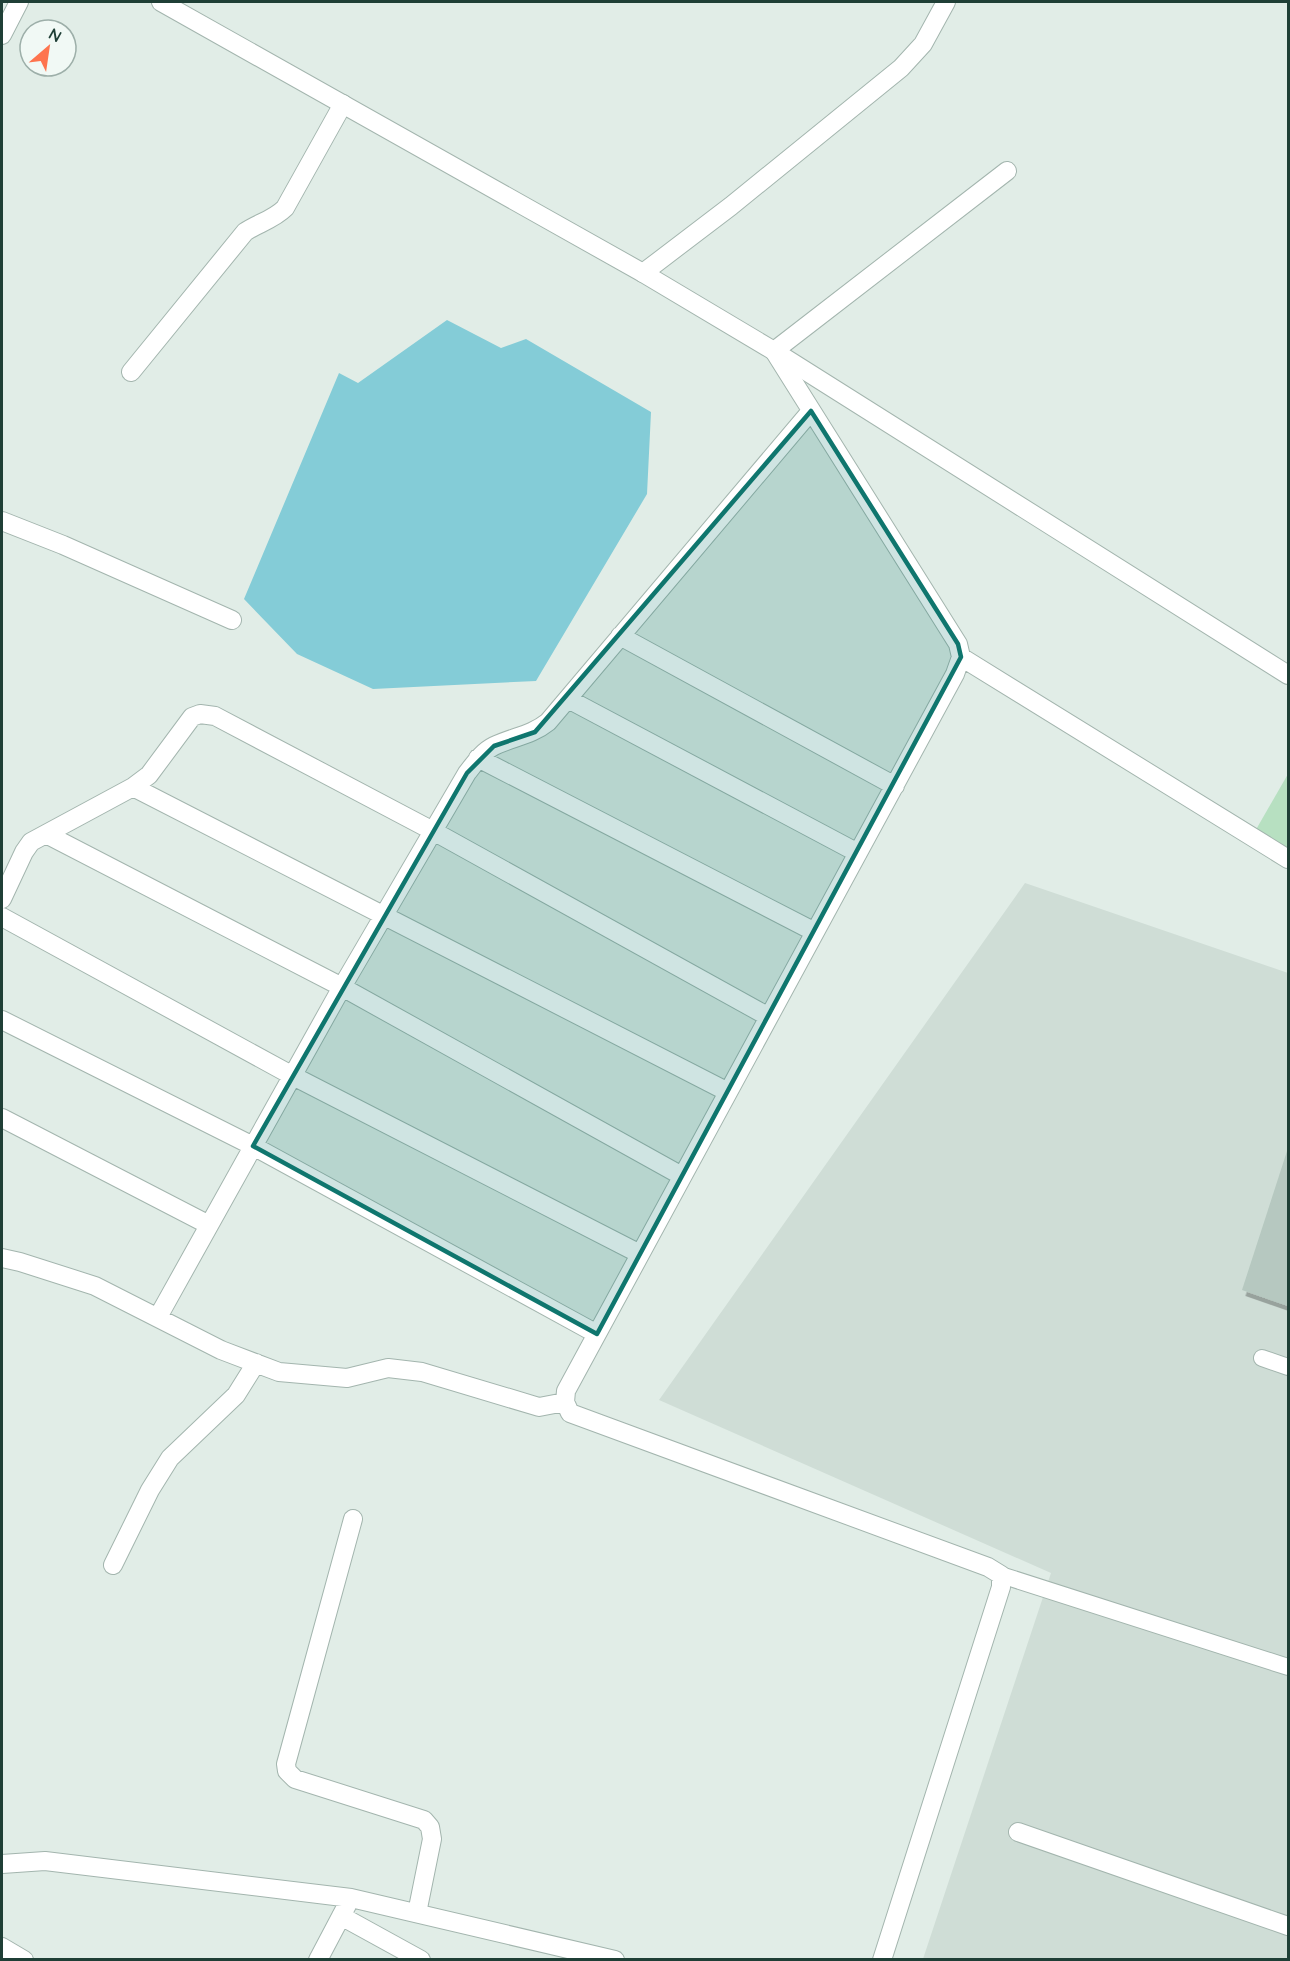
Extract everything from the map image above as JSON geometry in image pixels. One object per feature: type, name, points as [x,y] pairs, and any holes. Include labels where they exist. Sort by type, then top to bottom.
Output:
[{"type":"street","points":[[2,35],[19,2]]},
{"type":"street","points":[[161,2],[643,273],[774,351],[1288,675]]},
{"type":"street","points":[[643,273],[731,206],[902,68],[923,44],[946,2]]},
{"type":"street","points":[[130,372],[245,232],[274,218],[285,208],[343,104]]},
{"type":"street","points":[[774,351],[1007,171]]},
{"type":"street","points":[[774,351],[958,644],[961,657],[955,674],[895,786],[566,1391],[565,1402],[570,1413],[977,1563],[1001,1575],[1001,1587],[882,1959]]},
{"type":"street","points":[[158,1317],[342,987],[478,758],[494,746],[541,728],[812,411]]},
{"type":"street","points":[[2,521],[63,545],[232,620]]},
{"type":"street","points":[[620,636],[895,786]]},
{"type":"street","points":[[961,657],[1288,859]]},
{"type":"street","points":[[568,699],[858,853]]},
{"type":"street","points":[[2,899],[31,842],[133,787],[148,775],[192,717],[200,714],[215,716],[433,831],[769,1017]]},
{"type":"street","points":[[478,758],[815,932]]},
{"type":"street","points":[[133,787],[728,1092]]},
{"type":"street","points":[[46,834],[342,987],[682,1176]]},
{"type":"street","points":[[2,916],[292,1076],[640,1254]]},
{"type":"street","points":[[2,1020],[253,1146],[597,1334]]},
{"type":"street","points":[[2,1118],[209,1225]]},
{"type":"street","points":[[2,1258],[95,1286],[222,1350],[279,1372],[347,1378],[388,1368],[422,1372],[539,1407],[565,1402]]},
{"type":"street","points":[[113,1565],[150,1490],[170,1458],[236,1395],[256,1363]]},
{"type":"street","points":[[353,1519],[286,1764],[287,1771],[295,1779],[424,1820],[430,1827],[432,1839],[417,1914]]},
{"type":"street","points":[[1018,1832],[1288,1926]]},
{"type":"street","points":[[2,1864],[45,1861],[351,1898],[615,1959]]},
{"type":"street","points":[[318,1959],[351,1898]]},
{"type":"street","points":[[341,1916],[422,1959]]},
{"type":"street","points":[[2,1947],[24,1959]]},
{"type":"lane","points":[[1262,1358],[1288,1367]]},
{"type":"lane","points":[[1001,1575],[1288,1667]]},
{"type":"highlighted area","points":[[811,411],[958,644],[961,657],[597,1334],[253,1146],[467,773],[494,746],[535,732]]},
{"type":"shaded area","points":[[1025,883],[1288,973],[1288,1959],[923,1959],[1051,1573],[659,1400]]},
{"type":"green space","points":[[1288,774],[1288,858],[1250,840]]},
{"type":"water","points":[[447,320],[501,348],[526,339],[651,412],[647,494],[536,681],[373,689],[297,654],[244,599],[339,373],[358,383]]},
{"type":"building","points":[[1288,1148],[1288,1306],[1242,1290]]}]
